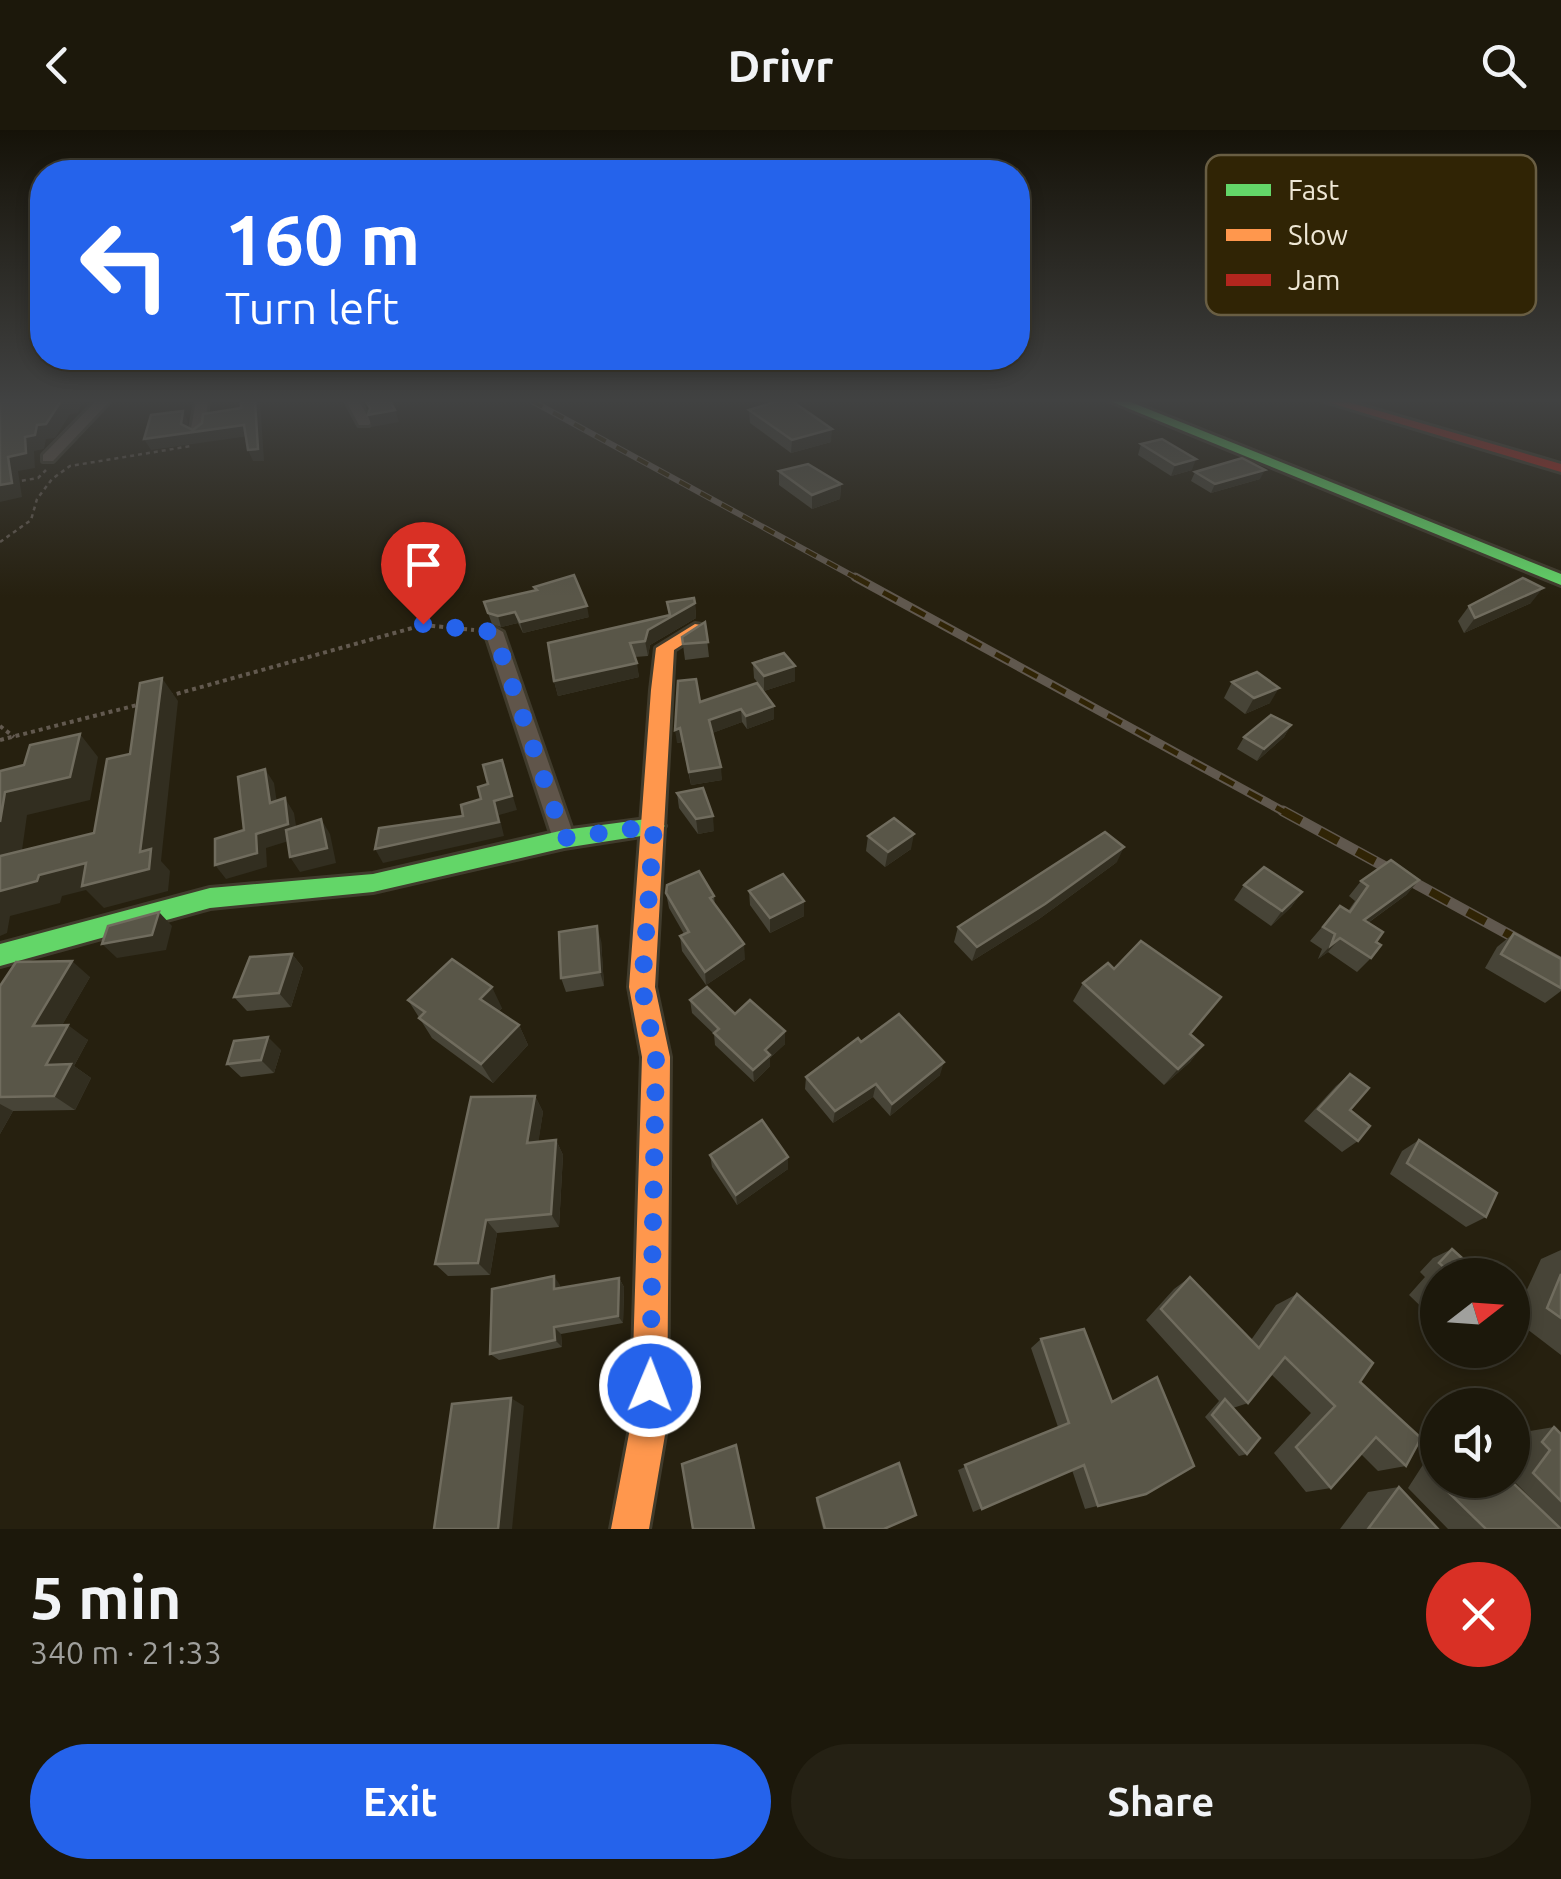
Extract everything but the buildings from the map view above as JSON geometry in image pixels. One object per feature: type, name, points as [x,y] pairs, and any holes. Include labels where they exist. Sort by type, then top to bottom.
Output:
[{"type":"main road","points":[[1277,466],[1561,580]]},
{"type":"main road","points":[[1312,466],[1561,565]]},
{"type":"main road","points":[[630,1529],[649,1422],[656,1057],[642,987],[665,648],[696,629]]},
{"type":"main road","points":[[0,955],[210,898],[373,883],[564,838],[654,826]]},
{"type":"street","points":[[494,632],[564,838]]},
{"type":"path","points":[[5,483],[38,478],[48,466]]},
{"type":"path","points":[[0,542],[31,520],[45,489],[70,466]]},
{"type":"path","points":[[166,697],[423,624],[494,632]]},
{"type":"path","points":[[0,740],[148,702]]},
{"type":"path","points":[[0,726],[14,737]]},
{"type":"railway","points":[[652,466],[860,580]]},
{"type":"railway","points":[[855,577],[1288,814]]},
{"type":"railway","points":[[1283,811],[1561,963]]},
{"type":"traffic: fast","points":[[1278,466],[1561,580]]},
{"type":"traffic: fast","points":[[0,955],[210,898],[373,883],[564,839],[654,826]]},
{"type":"traffic: slow","points":[[630,1529],[649,1423],[656,1057],[642,987],[661,690],[665,648],[695,629]]},
{"type":"traffic: jam","points":[[1555,466],[1561,468]]},
{"type":"route","points":[[423,624],[494,632],[564,838],[654,826],[642,987],[656,1057],[650,1386]]}]
